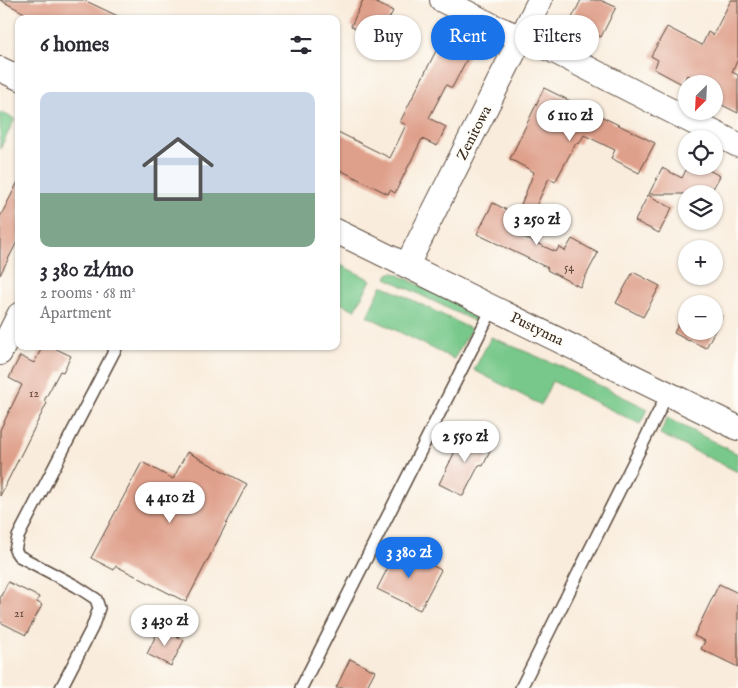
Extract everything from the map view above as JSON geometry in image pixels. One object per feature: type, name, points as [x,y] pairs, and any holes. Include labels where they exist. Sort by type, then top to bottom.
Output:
[{"type":"street","points":[[442,0],[515,35]]},
{"type":"street","name":"Zenitowa","points":[[532,15],[540,0]]},
{"type":"street","name":"Zenitowa","points":[[407,265],[515,50]]},
{"type":"street","points":[[572,60],[738,145]]},
{"type":"street","points":[[0,69],[15,76]]},
{"type":"street","name":"Pustynna","points":[[340,233],[738,428]]},
{"type":"street","points":[[0,353],[15,323]]},
{"type":"lane","points":[[300,688],[493,307]]},
{"type":"lane","points":[[61,688],[92,628],[99,608],[96,599],[76,586],[19,556],[15,550],[18,537],[115,350]]},
{"type":"lane","points":[[521,688],[668,393]]},
{"type":"green space","points":[[0,112],[15,119],[0,149]]},
{"type":"green space","points":[[340,265],[371,280],[355,310],[340,303]]},
{"type":"green space","points":[[393,272],[475,312],[476,322],[386,278],[388,274]]},
{"type":"green space","points":[[382,285],[471,329],[454,359],[367,316]]},
{"type":"green space","points":[[491,337],[562,367],[648,409],[640,424],[552,381],[541,405],[474,370]]},
{"type":"green space","points":[[667,418],[738,454],[738,472],[660,434]]},
{"type":"building","points":[[0,0],[84,0],[116,15],[28,15]]},
{"type":"building","points":[[363,0],[370,0],[393,11],[391,15],[356,15]]},
{"type":"building","points":[[581,0],[600,0],[616,7],[601,37],[599,36],[599,15],[574,15]]},
{"type":"building","points":[[731,0],[738,0],[738,59],[732,72],[738,75],[738,113],[723,106],[723,75],[678,75],[678,82],[654,69],[658,60],[651,56],[667,27],[702,45],[708,32],[713,35]]},
{"type":"building","points":[[355,17],[355,28],[351,26]]},
{"type":"building","points":[[431,60],[466,60],[452,88],[446,85],[429,118],[446,127],[437,146],[422,139],[395,193],[390,190],[388,194],[340,170],[340,133],[390,158],[406,125],[400,122]]},
{"type":"building","points":[[544,88],[655,143],[639,173],[611,158],[615,150],[584,135],[579,144],[576,143],[555,182],[549,178],[533,213],[520,207],[534,172],[510,159]]},
{"type":"building","points":[[662,168],[682,178],[684,175],[720,176],[715,185],[678,185],[678,194],[649,194]]},
{"type":"building","points":[[15,188],[15,246],[0,275],[0,217]]},
{"type":"building","points":[[648,195],[672,208],[659,233],[635,221]]},
{"type":"building","points":[[493,203],[531,222],[523,237],[556,252],[559,247],[565,251],[572,239],[598,253],[580,287],[547,270],[548,268],[477,234]]},
{"type":"building","points":[[633,272],[660,286],[643,317],[616,303]]},
{"type":"building","points":[[678,325],[678,335],[674,333]]},
{"type":"building","points":[[689,340],[710,340],[706,348]]},
{"type":"building","points":[[41,350],[58,350],[71,356],[63,372],[60,371],[44,401],[47,403],[0,496],[0,430],[22,385],[9,378],[20,356],[34,363]]},
{"type":"building","points":[[465,431],[493,445],[483,466],[479,465],[463,496],[439,484]]},
{"type":"building","points":[[187,452],[247,484],[186,602],[116,566],[114,570],[91,558],[142,462],[173,479]]},
{"type":"building","points":[[398,548],[441,570],[420,610],[377,589]]},
{"type":"building","points":[[8,582],[39,597],[37,602],[42,605],[26,635],[0,622],[0,598]]},
{"type":"building","points":[[719,584],[738,593],[738,667],[701,649],[705,641],[694,636]]},
{"type":"building","points":[[160,627],[184,640],[171,666],[147,654]]},
{"type":"building","points":[[350,659],[375,671],[366,688],[336,688]]}]
